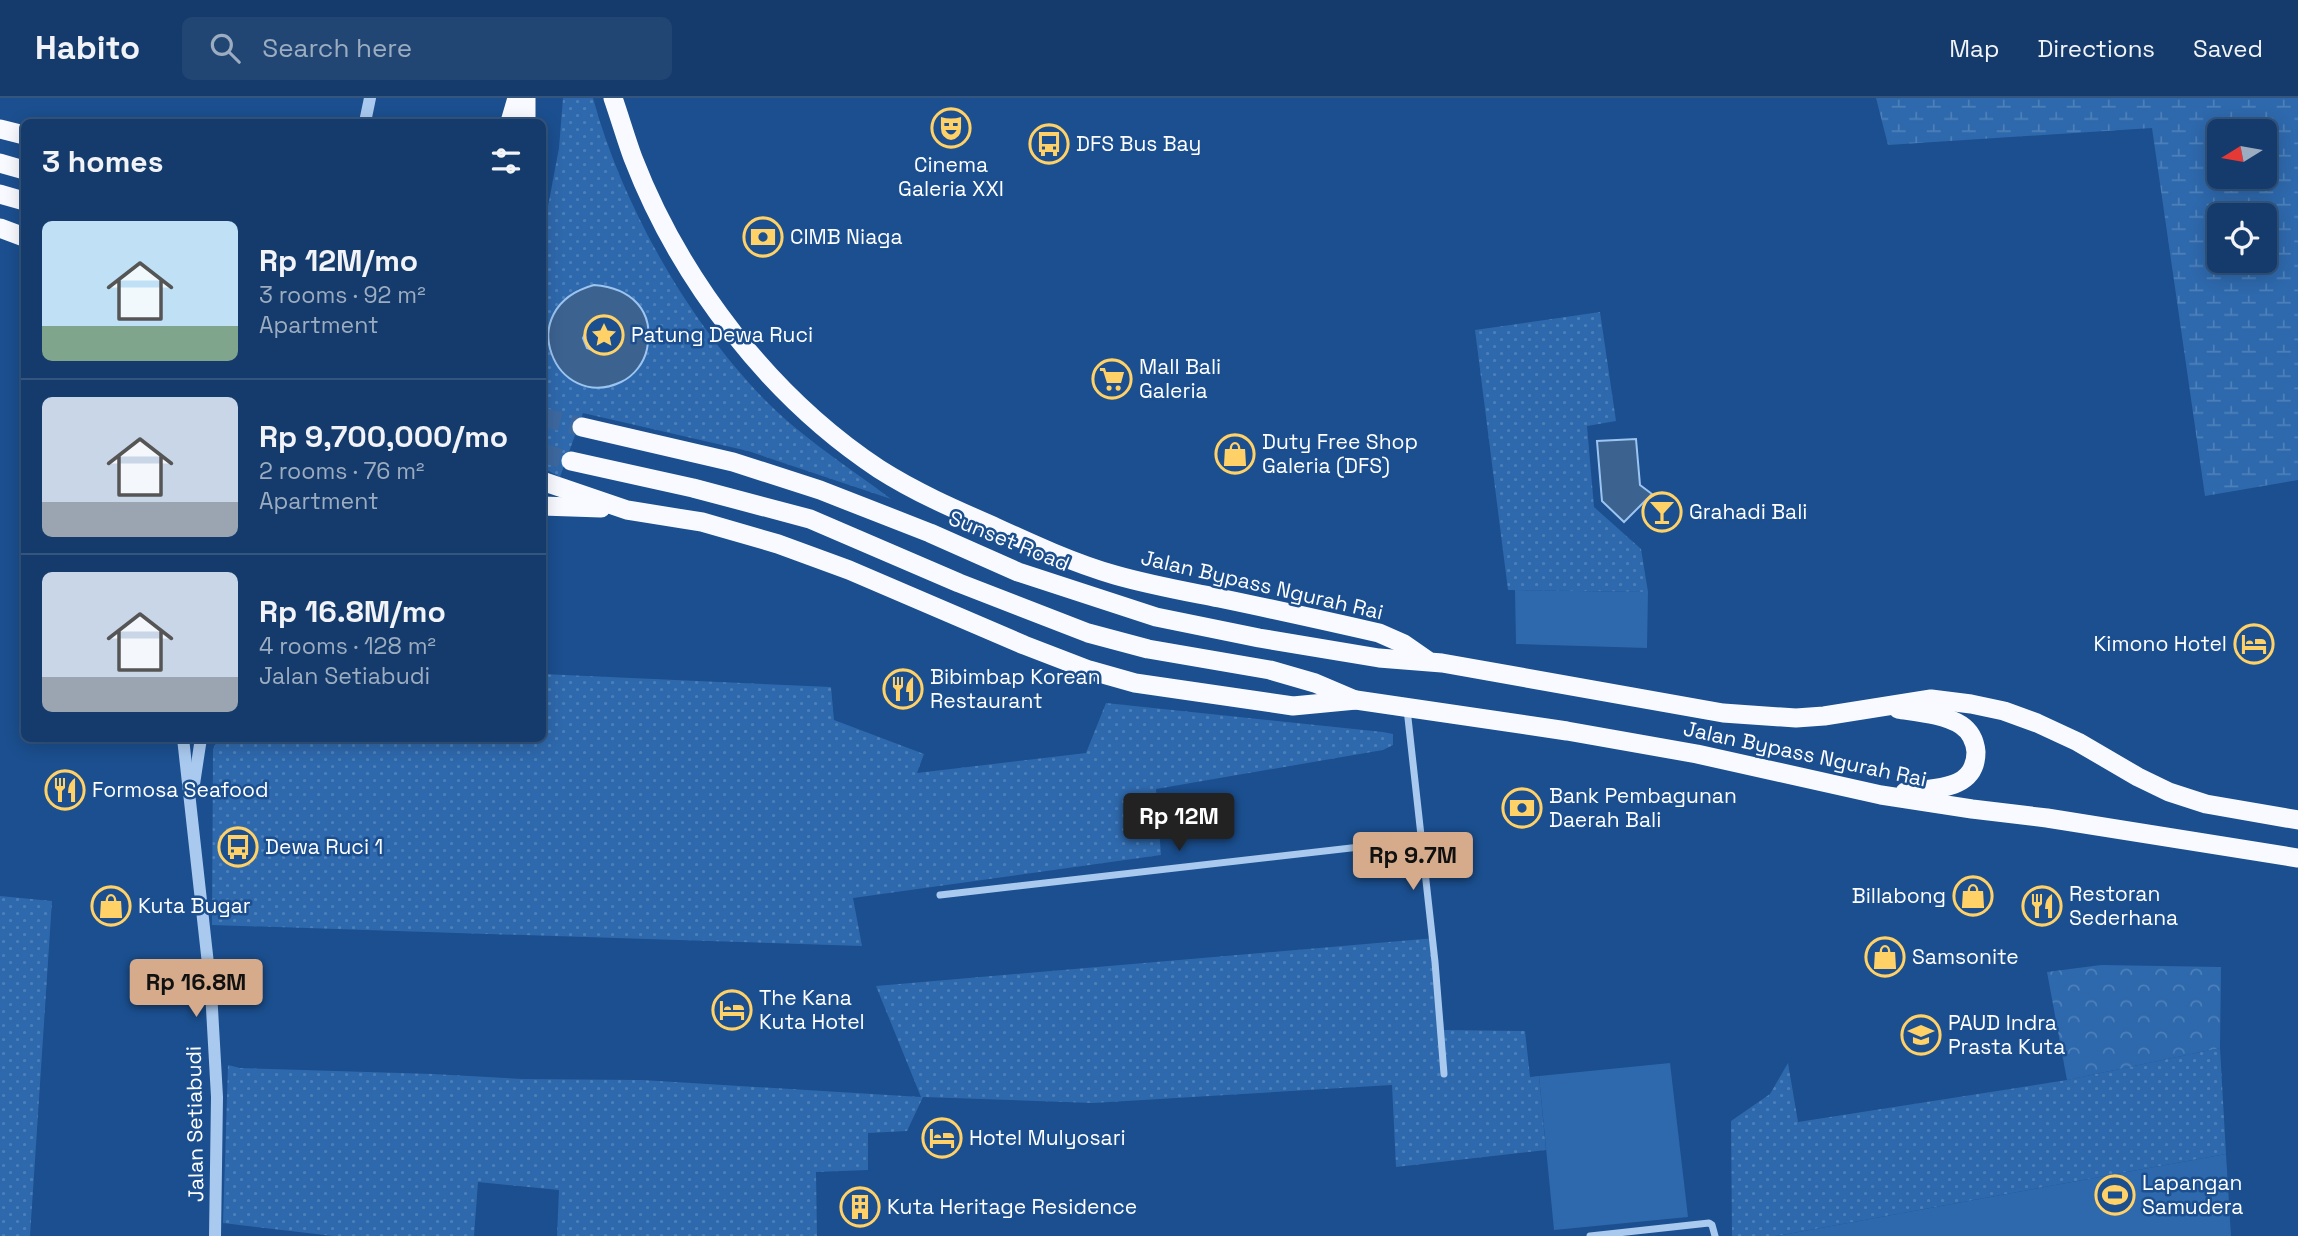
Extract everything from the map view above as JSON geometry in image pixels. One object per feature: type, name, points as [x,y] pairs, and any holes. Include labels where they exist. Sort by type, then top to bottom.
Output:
[{"type":"highway","points":[[511,119],[517,98]]},
{"type":"highway","points":[[526,98],[526,119]]},
{"type":"highway","name":"Jalan Bypass Ngurah Rai","points":[[613,98],[634,159],[656,209],[691,272],[758,363],[792,400],[830,433],[879,469],[935,501],[1027,542],[1112,574],[1154,586],[1379,633],[1404,644],[1428,661],[1724,713],[1796,718],[1931,699],[2004,711],[2078,742],[2169,792],[2206,804],[2298,820]]},
{"type":"highway","points":[[0,129],[21,134]]},
{"type":"highway","points":[[0,163],[21,169]]},
{"type":"highway","points":[[0,194],[21,200]]},
{"type":"highway","points":[[0,228],[21,236]]},
{"type":"highway","name":"Sunset Road","points":[[582,427],[733,462],[808,486],[930,533],[1018,572],[1156,617],[1366,656],[1428,661]]},
{"type":"highway","points":[[571,461],[704,491],[810,519],[959,583],[1088,633],[1148,649],[1270,670],[1315,683],[1356,700]]},
{"type":"highway","name":"Jalan Bypass Ngurah Rai","points":[[546,482],[627,510],[702,522],[778,544],[849,570],[1024,645],[1089,670],[1136,683],[1293,706],[1356,700],[1567,731],[1697,754],[1881,795],[2298,858]]},
{"type":"highway","points":[[546,506],[627,510]]},
{"type":"highway","points":[[1879,705],[1962,725],[1974,741],[1976,751],[1971,771],[1965,780],[1956,785],[1881,795]]},
{"type":"street","points":[[366,119],[370,98]]},
{"type":"street","points":[[1407,708],[1444,1074]]},
{"type":"street","name":"Jalan Setiabudi","points":[[184,742],[211,991],[217,1097],[215,1236]]},
{"type":"street","name":"Jalan Setiabudi","points":[[192,802],[200,742]]},
{"type":"street","points":[[940,895],[1421,840]]},
{"type":"street","points":[[1590,1236],[1709,1223],[1715,1236]]},
{"type":"green space","points":[[563,98],[593,98],[621,179],[640,220],[684,298],[710,335],[779,414],[891,499],[748,451],[583,413],[560,477],[546,470],[546,217],[559,148]],"holes":[[[594,285],[613,289],[640,308],[649,336],[646,352],[638,367],[624,381],[561,371],[552,358],[548,342],[578,289]]]},
{"type":"green space","points":[[1876,98],[2298,98],[2298,480],[2205,496],[2152,128],[1888,145]]},
{"type":"green space","points":[[1600,312],[1616,421],[1587,426],[1594,507],[1641,549],[1648,592],[1508,590],[1475,330]]},
{"type":"green space","points":[[1515,590],[1648,592],[1647,648],[1516,644]]},
{"type":"green space","points":[[546,674],[831,687],[834,720],[924,754],[917,773],[1086,753],[1106,703],[1393,734],[1393,745],[1383,750],[1156,789],[1161,855],[853,898],[862,946],[212,925],[213,749],[216,742],[546,742]]},
{"type":"green space","points":[[0,896],[52,901],[30,1236],[0,1236]]},
{"type":"green space","points":[[1435,938],[1444,1030],[1525,1031],[1530,1077],[1539,1076],[1546,1150],[1396,1167],[1392,1085],[1093,1103],[923,1097],[907,1131],[868,1133],[868,1170],[816,1172],[817,1236],[557,1236],[559,1190],[478,1182],[474,1236],[333,1236],[223,1223],[228,1065],[240,1068],[522,1079],[642,1080],[921,1097],[876,986]]},
{"type":"green space","points":[[2101,965],[2221,967],[2220,1048],[2067,1080],[2047,972]]},
{"type":"green space","points":[[2220,1048],[2226,1154],[1776,1236],[1732,1236],[1731,1121],[1770,1094],[1788,1063],[1798,1122],[2067,1080]]},
{"type":"green space","points":[[1670,1063],[1688,1217],[1554,1230],[1539,1076]]},
{"type":"green space","name":"Lapangan Samudera","points":[[2226,1154],[2231,1236],[1776,1236]]},
{"type":"shaded area","points":[[594,285],[607,287],[629,296],[644,312],[649,335],[647,349],[638,368],[630,376],[621,382],[598,388],[578,383],[562,371],[552,354],[548,334],[554,314],[568,297]],"holes":[[[600,321],[610,325],[616,335],[611,350],[601,354],[587,348],[583,338],[590,324]]]},
{"type":"shaded area","points":[[1636,439],[1640,485],[1652,494],[1624,522],[1602,501],[1597,441]]},
{"type":"tunnel","points":[[546,418],[582,427]]},
{"type":"tunnel","points":[[546,454],[571,461]]},
{"type":"place","name":"Cinema Galeria XXI","points":[[951,128]]},
{"type":"place","name":"DFS Bus Bay","points":[[1049,144]]},
{"type":"place","name":"CIMB Niaga","points":[[763,237]]},
{"type":"place","name":"Patung Dewa Ruci","points":[[604,335]]},
{"type":"place","name":"Mall Bali Galeria","points":[[1112,379]]},
{"type":"place","name":"Duty Free Shop Galeria (DFS)","points":[[1235,454]]},
{"type":"place","name":"Grahadi Bali","points":[[1662,512]]},
{"type":"place","name":"Kimono Hotel","points":[[2254,644]]},
{"type":"place","name":"Bibimbap Korean Restaurant","points":[[903,689]]},
{"type":"place","name":"Formosa Seafood","points":[[65,790]]},
{"type":"place","name":"Bank Pembagunan Daerah Bali","points":[[1522,808]]},
{"type":"place","name":"Dewa Ruci 1","points":[[238,847]]},
{"type":"place","name":"Billabong","points":[[1973,896]]},
{"type":"place","name":"Kuta Bugar","points":[[111,906]]},
{"type":"place","name":"Restoran Sederhana","points":[[2042,906]]},
{"type":"place","name":"Samsonite","points":[[1885,957]]},
{"type":"place","name":"The Kana Kuta Hotel","points":[[732,1010]]},
{"type":"place","name":"PAUD Indra Prasta Kuta","points":[[1921,1035]]},
{"type":"place","name":"Hotel Mulyosari","points":[[942,1138]]},
{"type":"place","name":"Lapangan Samudera","points":[[2115,1195]]},
{"type":"place","name":"Kuta Heritage Residence","points":[[860,1207]]}]
